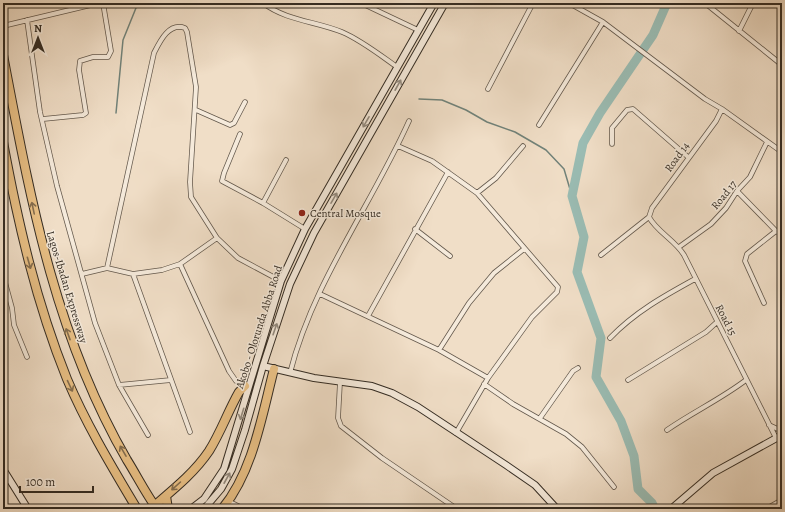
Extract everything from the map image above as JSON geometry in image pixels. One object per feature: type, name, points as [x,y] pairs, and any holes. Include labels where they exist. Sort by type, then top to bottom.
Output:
[{"type":"highway","name":"Lagos-Ibadan Expressway","points":[[3,55],[42,246],[62,314],[85,378],[118,443],[156,507]]},
{"type":"highway","points":[[3,142],[28,260],[57,352],[70,385],[90,426],[137,509]]},
{"type":"highway","points":[[222,509],[241,482],[274,370]]},
{"type":"highway","points":[[156,507],[203,460],[212,447],[239,392],[249,384]]},
{"type":"highway","points":[[166,496],[168,509]]},
{"type":"main road","name":"Akobo - Olorunda Abba Road","points":[[190,509],[204,499],[224,469],[281,282],[305,229],[434,3]]},
{"type":"main road","name":"Akobo - Olorunda Abba Road","points":[[204,509],[221,489],[232,469],[245,430],[263,366],[290,284],[309,244],[445,3]]},
{"type":"main road","points":[[424,20],[432,25]]},
{"type":"main road","points":[[300,240],[309,244]]},
{"type":"main road","points":[[263,366],[290,374],[372,386],[392,394],[418,407],[536,485],[555,508]]},
{"type":"main road","points":[[671,509],[713,473],[779,437]]},
{"type":"main road","points":[[3,469],[28,509]]},
{"type":"street","points":[[73,3],[74,9]]},
{"type":"street","points":[[3,26],[99,3]]},
{"type":"street","points":[[43,119],[83,115],[86,113],[78,66],[80,61],[108,57],[110,55],[110,40],[103,3]]},
{"type":"street","points":[[263,3],[271,9],[297,20],[342,32],[397,67]]},
{"type":"street","points":[[361,3],[418,30]]},
{"type":"street","points":[[488,89],[533,3]]},
{"type":"street","points":[[569,3],[603,22],[705,99],[722,109],[782,152]]},
{"type":"street","points":[[705,3],[782,65]]},
{"type":"street","points":[[739,31],[753,3]]},
{"type":"street","points":[[27,20],[40,112],[43,119],[57,186],[95,323],[119,385],[148,435]]},
{"type":"street","points":[[539,125],[603,22]]},
{"type":"street","points":[[107,268],[154,53],[162,37],[175,27],[185,28],[187,32],[196,87],[196,110],[190,182],[191,197],[217,238],[238,258],[281,282]]},
{"type":"street","points":[[196,110],[230,125],[234,123],[245,102]]},
{"type":"street","points":[[612,144],[612,128],[624,112],[633,109],[688,157]]},
{"type":"street","name":"Road 14","points":[[649,217],[652,208],[688,157],[716,121],[722,109]]},
{"type":"street","points":[[290,374],[304,329],[320,294],[359,216],[398,146],[409,121]]},
{"type":"street","points":[[240,134],[222,181],[263,203],[305,229]]},
{"type":"street","name":"Road 17","points":[[679,247],[710,224],[726,208],[737,191],[750,177],[767,142]]},
{"type":"street","points":[[398,146],[432,161],[477,193],[558,287],[557,292],[532,317],[488,378],[456,433]]},
{"type":"street","points":[[477,193],[496,178],[522,146]]},
{"type":"street","points":[[263,203],[286,160]]},
{"type":"street","points":[[368,316],[448,172]]},
{"type":"street","points":[[737,191],[776,231],[782,234]]},
{"type":"street","points":[[601,255],[649,217]]},
{"type":"street","name":"Road 15","points":[[649,217],[652,223],[679,247],[768,425],[779,437]]},
{"type":"street","points":[[415,229],[450,256]]},
{"type":"street","points":[[764,303],[745,261],[746,254],[776,231]]},
{"type":"street","points":[[82,274],[107,268],[133,274],[156,272],[180,264],[217,238]]},
{"type":"street","points":[[439,350],[469,303],[494,273],[524,248]]},
{"type":"street","points":[[180,264],[229,371],[236,381],[249,384]]},
{"type":"street","points":[[133,274],[190,432]]},
{"type":"street","points":[[3,275],[5,293],[14,325],[27,357]]},
{"type":"street","points":[[610,338],[626,321],[694,279]]},
{"type":"street","points":[[320,294],[439,350],[488,378]]},
{"type":"street","points":[[628,380],[706,332],[717,322]]},
{"type":"street","points":[[540,418],[572,371],[578,368]]},
{"type":"street","points":[[119,385],[171,380]]},
{"type":"street","points":[[667,430],[691,414],[729,393],[746,380]]},
{"type":"street","points":[[340,382],[338,418],[341,426],[382,458],[457,509]]},
{"type":"street","points":[[484,384],[513,404],[566,434],[582,446],[614,487]]},
{"type":"street","points":[[768,425],[782,431]]},
{"type":"street","points":[[766,509],[782,500]]},
{"type":"street","points":[[228,501],[244,509]]},
{"type":"waterway","points":[[116,113],[123,40],[138,3]]},
{"type":"waterway","points":[[655,509],[652,503],[638,489],[634,456],[621,421],[596,377],[601,338],[577,272],[584,237],[572,196],[583,143],[600,113],[653,35],[667,3]]},
{"type":"waterway","points":[[419,99],[442,100],[466,110],[487,122],[515,132],[546,150],[564,169],[572,196]]},
{"type":"place","name":"Central Mosque","points":[[302,213]]}]
